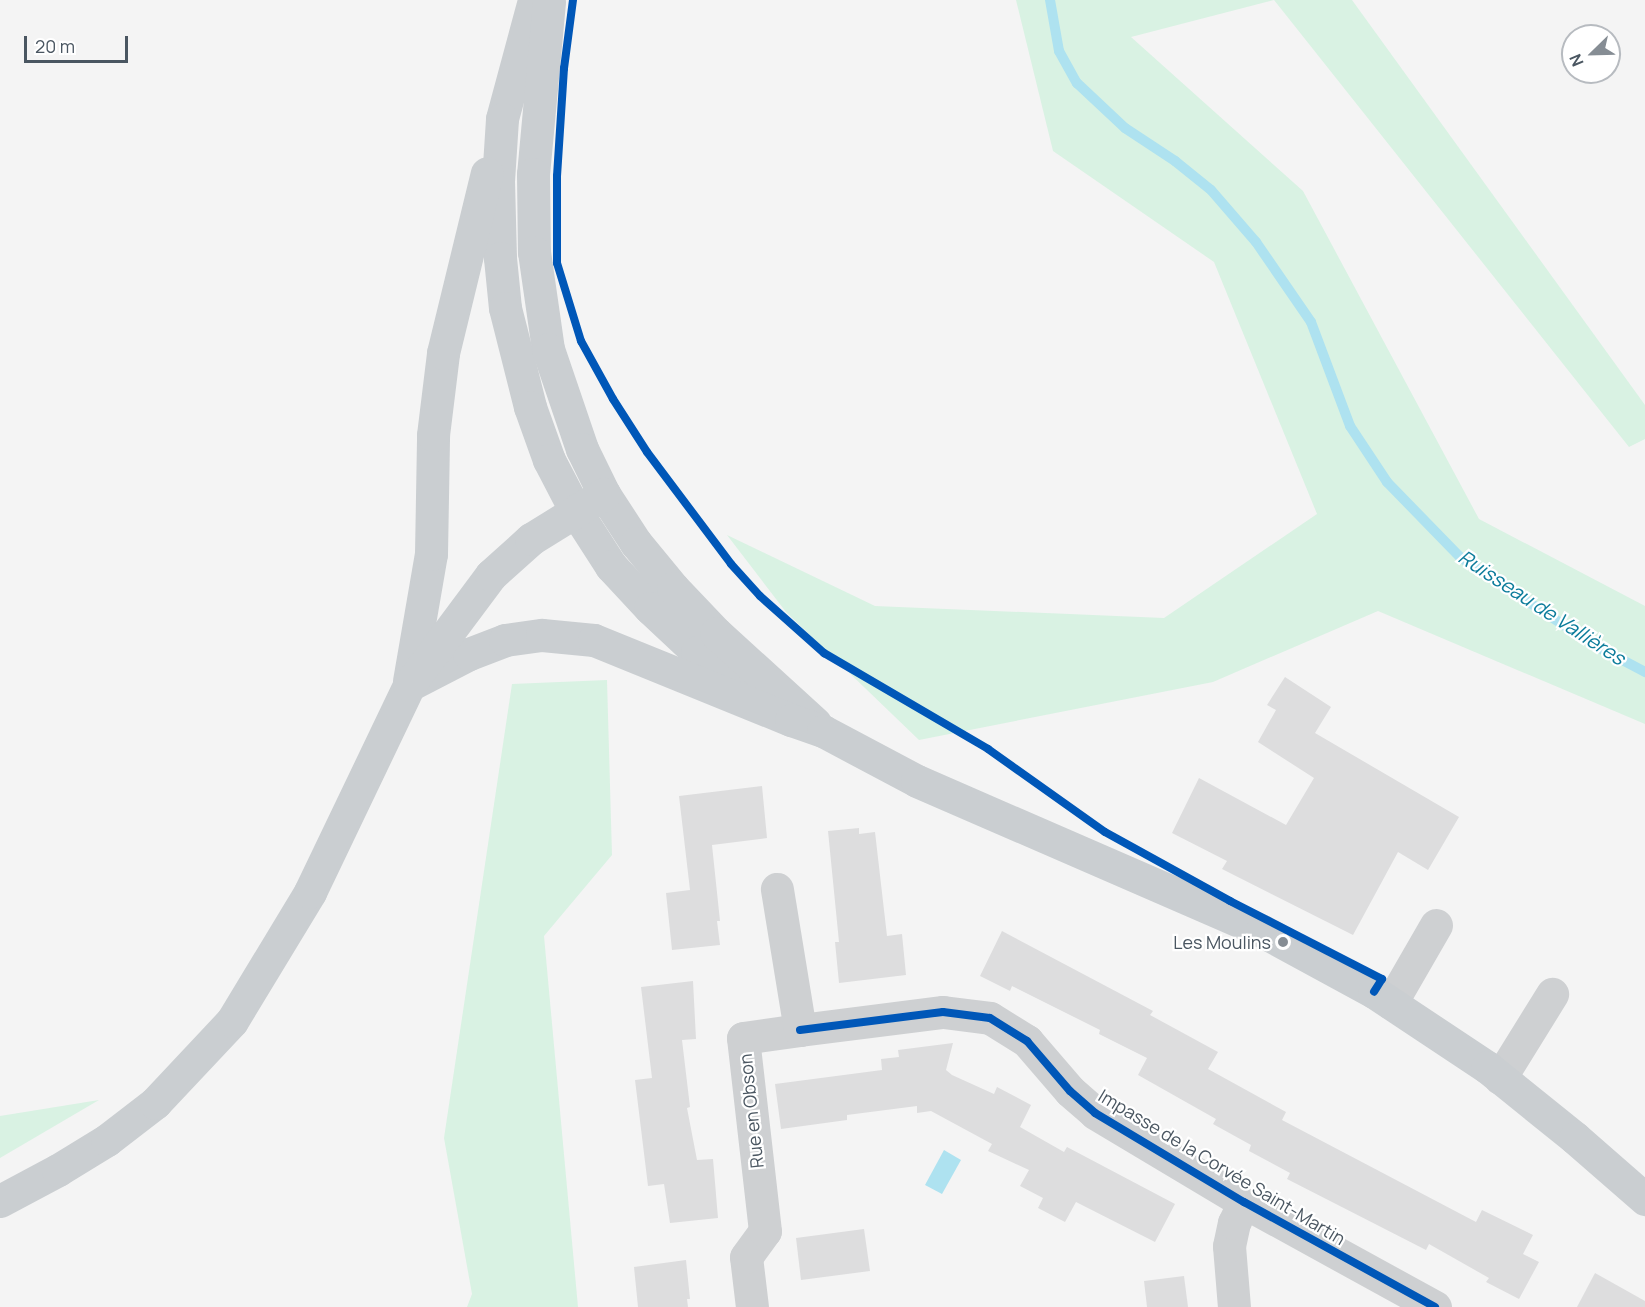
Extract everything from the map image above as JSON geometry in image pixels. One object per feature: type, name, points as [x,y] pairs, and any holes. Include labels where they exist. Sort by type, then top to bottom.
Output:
[{"type":"main road","points":[[409,686],[431,554],[433,435],[443,353],[483,184],[534,0]]},
{"type":"main road","points":[[550,0],[533,174],[534,252],[538,294],[548,349],[562,396],[582,449],[604,494],[636,543],[673,588],[716,633],[823,731]]},
{"type":"main road","points":[[502,119],[499,192],[500,258],[505,308],[530,407],[549,460],[574,510],[611,566],[650,608],[736,684],[791,720]]},
{"type":"main road","points":[[0,1201],[107,1140],[155,1103],[232,1021],[310,892],[409,686],[491,575],[531,539],[574,510],[604,494]]},
{"type":"main road","points":[[409,686],[469,654],[505,640],[542,635],[594,639],[823,731],[917,781],[1262,931],[1391,1003],[1500,1078],[1575,1138],[1645,1199]]},
{"type":"street","points":[[777,889],[800,1030]]},
{"type":"street","points":[[1391,1003],[1436,925]]},
{"type":"street","points":[[1500,1078],[1552,994]]},
{"type":"street","name":"Impasse de la Corvée Saint-Martin","points":[[800,1030],[943,1012],[990,1018],[1027,1041],[1070,1091],[1095,1113],[1244,1202],[1435,1307]]},
{"type":"street","name":"Rue en Obson","points":[[754,1306],[747,1257],[765,1231],[743,1038],[800,1030]]},
{"type":"street","points":[[1234,1307],[1229,1246],[1234,1223],[1244,1202]]},
{"type":"green space","points":[[1016,0],[1274,0],[1131,37],[1303,191],[1479,519],[1645,606],[1645,724],[1378,611],[1213,682],[919,740],[786,612],[727,535],[875,606],[1164,618],[1317,514],[1214,262],[1053,151]]},
{"type":"green space","points":[[1274,0],[1352,0],[1645,405],[1645,439],[1629,447]]},
{"type":"green space","points":[[607,680],[612,855],[544,936],[578,1307],[467,1307],[472,1294],[444,1138],[512,684]]},
{"type":"green space","points":[[99,1100],[0,1158],[0,1116]]},
{"type":"water","points":[[944,1150],[961,1160],[942,1194],[925,1185]]},
{"type":"building","points":[[1285,677],[1331,707],[1315,733],[1459,817],[1428,870],[1398,852],[1353,935],[1222,869],[1227,861],[1172,833],[1199,778],[1286,825],[1314,778],[1258,742],[1276,710],[1267,705]]},
{"type":"building","points":[[762,786],[767,838],[712,845],[720,921],[717,921],[720,945],[672,950],[666,893],[690,890],[679,796]]},
{"type":"building","points":[[859,828],[859,834],[875,832],[887,936],[902,934],[906,975],[839,983],[835,942],[839,942],[828,831]]},
{"type":"building","points":[[1002,931],[1153,1011],[1150,1015],[1218,1052],[1208,1069],[1286,1112],[1282,1120],[1476,1222],[1482,1210],[1533,1235],[1523,1254],[1539,1262],[1519,1299],[1486,1282],[1489,1278],[1429,1244],[1426,1250],[1287,1179],[1290,1173],[1249,1151],[1251,1145],[1213,1124],[1216,1119],[1138,1075],[1147,1058],[1099,1034],[1100,1030],[1012,986],[1010,991],[980,976]]},
{"type":"building","points":[[693,981],[696,1039],[682,1040],[690,1107],[687,1108],[697,1160],[713,1159],[718,1218],[670,1223],[664,1184],[648,1186],[635,1080],[652,1078],[641,987]]},
{"type":"building","points":[[953,1043],[946,1070],[952,1075],[994,1094],[997,1087],[1031,1105],[1020,1127],[1064,1152],[1067,1147],[1175,1204],[1155,1242],[1076,1202],[1065,1222],[1038,1208],[1043,1198],[1020,1186],[1029,1170],[988,1151],[992,1144],[931,1111],[917,1113],[917,1106],[847,1115],[847,1120],[781,1129],[775,1084],[882,1070],[881,1059],[899,1057],[898,1050]]},
{"type":"building","points":[[864,1229],[870,1271],[801,1280],[796,1238]]},
{"type":"building","points":[[686,1260],[690,1299],[687,1299],[688,1307],[638,1307],[634,1267]]},
{"type":"building","points":[[1595,1273],[1645,1301],[1645,1307],[1577,1307]]},
{"type":"building","points":[[1184,1276],[1188,1307],[1147,1307],[1144,1281]]},
{"type":"waterway","name":"Ruisseau de Vallières","points":[[1050,0],[1059,51],[1077,83],[1125,128],[1175,161],[1211,190],[1256,242],[1311,322],[1350,426],[1387,482],[1460,557],[1594,645],[1645,672]]},
{"type":"cycle path","points":[[573,0],[564,68],[557,176],[557,263],[581,341],[613,399],[647,452],[731,564],[760,596],[824,653],[988,749],[1105,832],[1230,901],[1382,979],[1374,992]]},
{"type":"cycle path","points":[[800,1030],[943,1012],[990,1018],[1027,1041],[1070,1091],[1095,1113],[1244,1202],[1435,1307]]},
{"type":"place","name":"Les Moulins","points":[[1283,942]]}]
